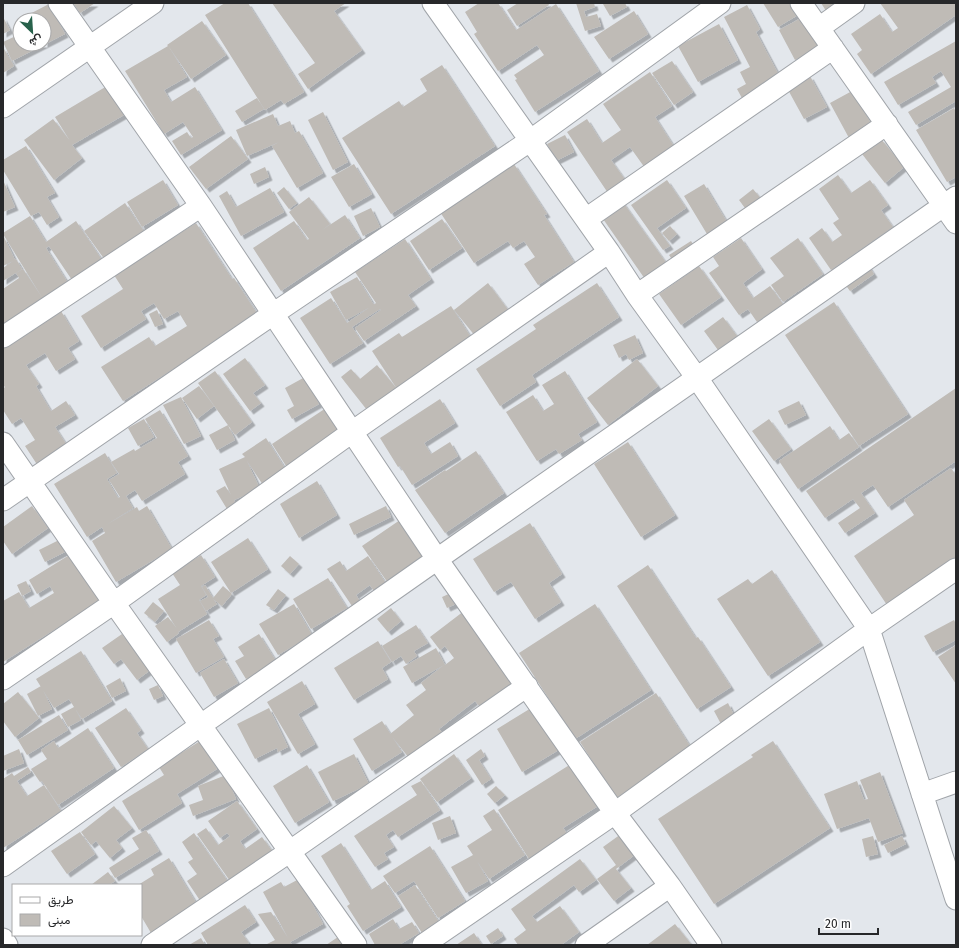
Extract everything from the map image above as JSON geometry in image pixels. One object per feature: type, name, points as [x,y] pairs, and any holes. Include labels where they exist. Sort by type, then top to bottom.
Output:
[{"type":"street","points":[[59,3],[201,206],[437,559],[615,813],[670,886],[711,945]]},
{"type":"street","points":[[3,108],[152,3]]},
{"type":"street","points":[[433,3],[531,140],[869,628],[956,896]]},
{"type":"street","points":[[3,500],[273,314],[531,140],[720,3]]},
{"type":"street","points":[[801,3],[887,124],[950,201],[956,223]]},
{"type":"street","points":[[819,28],[854,3]]},
{"type":"street","points":[[586,219],[833,48]]},
{"type":"street","points":[[637,295],[887,124]]},
{"type":"street","points":[[3,866],[437,559],[950,201]]},
{"type":"street","points":[[3,337],[201,206]]},
{"type":"street","points":[[3,680],[114,603],[352,432],[609,252]]},
{"type":"street","points":[[3,443],[289,852],[356,945]]},
{"type":"street","points":[[422,945],[615,813],[869,628],[956,569]]},
{"type":"street","points":[[152,945],[289,852],[527,686]]},
{"type":"street","points":[[922,794],[956,782]]},
{"type":"street","points":[[586,945],[670,886]]},
{"type":"street","points":[[3,939],[7,945]]},
{"type":"building","points":[[73,3],[95,3],[80,13]]},
{"type":"building","points":[[225,3],[248,3],[304,92],[284,104],[281,100],[265,110],[205,15]]},
{"type":"building","points":[[272,3],[346,3],[334,11],[362,50],[308,89],[298,74],[315,63]]},
{"type":"building","points":[[479,3],[498,3],[516,30],[556,4],[599,71],[535,112],[515,80],[517,79],[514,75],[544,55],[537,45],[498,71],[474,34],[477,32],[465,12]]},
{"type":"building","points":[[518,3],[548,3],[549,5],[517,26],[507,10]]},
{"type":"building","points":[[576,3],[594,3],[595,7],[584,11],[586,17],[597,14],[601,26],[585,31]]},
{"type":"building","points":[[625,3],[627,7],[610,16],[603,4]]},
{"type":"building","points":[[763,3],[790,3],[798,15],[778,27]]},
{"type":"building","points":[[821,3],[838,3],[828,14]]},
{"type":"building","points":[[880,3],[956,3],[956,15],[871,74],[857,54],[862,50],[851,34],[880,14],[892,32],[898,28]]},
{"type":"building","points":[[49,4],[65,34],[52,41],[52,12],[34,12]]},
{"type":"building","points":[[747,5],[760,29],[756,32],[781,79],[743,100],[737,89],[746,84],[740,72],[750,67],[724,17]]},
{"type":"building","points":[[634,11],[648,34],[609,59],[594,37]]},
{"type":"building","points":[[3,17],[10,30],[3,34]]},
{"type":"building","points":[[803,17],[819,47],[795,60],[779,30]]},
{"type":"building","points":[[202,21],[226,55],[191,79],[169,47],[187,77],[164,90],[171,102],[195,87],[222,130],[181,155],[172,141],[187,132],[191,138],[193,137],[183,122],[164,134],[125,71],[168,46],[167,45]]},
{"type":"building","points":[[719,24],[738,60],[698,82],[678,46]]},
{"type":"building","points":[[12,38],[12,52],[30,52],[12,61],[3,42]]},
{"type":"building","points":[[956,41],[956,101],[916,125],[908,112],[951,87],[941,71],[932,77],[936,83],[898,105],[884,82]]},
{"type":"building","points":[[3,47],[14,66],[3,73]]},
{"type":"building","points":[[672,61],[693,92],[674,105],[652,73]]},
{"type":"building","points":[[442,65],[495,146],[391,214],[342,138],[399,101],[403,107],[427,91],[420,79]]},
{"type":"building","points":[[650,72],[672,106],[655,117],[675,148],[645,168],[630,147],[611,160],[626,181],[608,193],[567,132],[587,119],[602,143],[621,130],[603,104]]},
{"type":"building","points":[[810,76],[827,107],[804,119],[787,88]]},
{"type":"building","points":[[107,86],[124,115],[72,145],[82,158],[54,180],[24,140],[53,119],[70,141],[55,117]]},
{"type":"building","points":[[852,91],[872,125],[849,138],[830,103]]},
{"type":"building","points":[[257,98],[264,109],[242,122],[235,111]]},
{"type":"building","points":[[954,108],[956,112],[956,177],[947,182],[916,130]]},
{"type":"building","points":[[323,112],[348,162],[333,170],[308,120]]},
{"type":"building","points":[[273,114],[278,126],[290,121],[295,133],[299,131],[323,173],[297,188],[272,146],[279,142],[247,156],[236,130]]},
{"type":"building","points":[[565,135],[574,152],[556,161],[547,144]]},
{"type":"building","points":[[231,136],[248,159],[206,189],[189,167]]},
{"type":"building","points":[[881,139],[904,167],[885,183],[862,154]]},
{"type":"building","points":[[26,146],[55,193],[47,197],[59,217],[47,225],[39,212],[31,216],[3,170],[3,160]]},
{"type":"building","points":[[354,164],[372,194],[349,207],[331,177]]},
{"type":"building","points":[[514,164],[547,214],[544,215],[574,262],[538,285],[524,264],[535,257],[524,241],[513,248],[508,241],[474,263],[440,212]]},
{"type":"building","points":[[265,167],[269,177],[254,184],[250,174]]},
{"type":"building","points":[[838,175],[851,193],[870,180],[888,205],[881,210],[893,227],[831,270],[809,238],[822,228],[832,242],[842,235],[833,223],[839,219],[819,189]]},
{"type":"building","points":[[3,180],[15,207],[3,212]]},
{"type":"building","points":[[163,180],[178,205],[142,227],[127,202]]},
{"type":"building","points":[[667,180],[686,208],[657,228],[670,246],[663,250],[631,205]]},
{"type":"building","points":[[704,184],[730,227],[710,239],[684,196]]},
{"type":"building","points":[[284,187],[297,203],[289,209],[277,193]]},
{"type":"building","points":[[270,188],[284,212],[241,236],[219,196],[227,191],[236,207]]},
{"type":"building","points":[[753,189],[762,200],[748,212],[739,200]]},
{"type":"building","points":[[309,197],[330,224],[322,230],[345,215],[360,238],[281,291],[253,248],[294,221],[307,240],[309,239],[289,212]]},
{"type":"building","points":[[622,201],[667,264],[645,279],[601,216]]},
{"type":"building","points":[[125,203],[145,233],[105,260],[84,231]]},
{"type":"building","points":[[371,208],[380,227],[363,236],[354,216]]},
{"type":"building","points":[[30,216],[46,242],[76,221],[102,260],[72,280],[49,246],[46,248],[68,283],[43,299],[3,234]]},
{"type":"building","points":[[442,219],[462,248],[429,270],[410,241]]},
{"type":"building","points":[[196,223],[232,279],[234,278],[258,315],[123,401],[101,367],[149,337],[155,346],[187,326],[178,311],[164,319],[154,303],[141,311],[146,319],[101,348],[81,316],[123,289],[114,275]]},
{"type":"building","points":[[670,226],[677,234],[669,241],[662,233]]},
{"type":"building","points":[[3,235],[15,260],[3,266]]},
{"type":"building","points":[[741,238],[762,269],[743,283],[753,298],[770,286],[783,304],[757,322],[748,309],[739,315],[709,273],[719,266],[713,257]]},
{"type":"building","points":[[798,238],[823,274],[783,302],[771,285],[784,276],[770,258]]},
{"type":"building","points":[[405,239],[431,279],[408,295],[416,306],[364,341],[355,328],[381,310],[380,309],[352,327],[363,343],[330,364],[300,318],[331,298],[347,323],[376,303],[355,272]]},
{"type":"building","points":[[691,241],[697,250],[675,264],[669,255]]},
{"type":"building","points":[[16,259],[22,269],[3,281],[3,268]]},
{"type":"building","points":[[864,259],[874,274],[850,291],[839,276]]},
{"type":"building","points":[[699,266],[721,297],[681,325],[659,294]]},
{"type":"building","points":[[23,269],[45,302],[3,328],[3,289],[19,278],[16,273]]},
{"type":"building","points":[[357,277],[374,305],[346,320],[330,292]]},
{"type":"building","points":[[488,283],[509,311],[476,337],[454,310]]},
{"type":"building","points":[[597,283],[619,317],[532,375],[536,382],[500,406],[476,369],[536,329],[533,325]]},
{"type":"building","points":[[834,302],[908,414],[859,446],[785,335]]},
{"type":"building","points":[[451,306],[472,339],[371,415],[341,377],[351,369],[360,379],[377,365],[397,389],[372,351],[399,333],[402,337]]},
{"type":"building","points":[[157,310],[163,324],[155,327],[149,314]]},
{"type":"building","points":[[61,311],[79,341],[68,348],[75,359],[56,371],[45,353],[26,365],[39,384],[36,386],[51,411],[66,401],[75,415],[55,427],[68,447],[38,466],[25,446],[35,440],[21,418],[12,424],[3,410],[3,389],[5,387],[3,385],[3,348]]},
{"type":"building","points":[[723,317],[737,336],[718,350],[704,331]]},
{"type":"building","points":[[635,335],[643,353],[629,360],[626,354],[619,358],[613,345]]},
{"type":"building","points":[[245,358],[265,385],[253,393],[261,403],[250,411],[223,374]]},
{"type":"building","points":[[637,359],[658,386],[608,425],[587,398]]},
{"type":"building","points":[[215,371],[252,422],[235,435],[198,383]]},
{"type":"building","points":[[565,371],[597,422],[578,434],[582,440],[559,454],[556,449],[537,461],[506,412],[533,395],[543,411],[554,404],[542,385]]},
{"type":"building","points":[[305,377],[319,404],[292,419],[287,410],[294,406],[285,388]]},
{"type":"building","points":[[199,386],[214,406],[197,419],[182,398]]},
{"type":"building","points":[[956,388],[956,461],[888,507],[873,485],[861,493],[875,513],[845,533],[838,523],[860,508],[853,499],[825,518],[806,491]]},
{"type":"building","points":[[181,397],[201,436],[184,444],[163,405]]},
{"type":"building","points":[[440,399],[455,423],[424,443],[431,454],[450,442],[458,456],[412,485],[400,466],[398,467],[380,438]]},
{"type":"building","points":[[799,401],[806,415],[785,425],[778,411]]},
{"type":"building","points":[[326,408],[343,433],[288,469],[272,444]]},
{"type":"building","points":[[160,410],[188,456],[178,462],[185,474],[142,501],[135,490],[126,496],[133,508],[106,525],[137,507],[139,511],[147,506],[172,549],[116,582],[92,541],[105,533],[102,527],[87,537],[54,484],[105,453],[117,473],[107,479],[118,498],[120,497],[109,480],[119,474],[111,462],[134,449],[135,451],[157,438],[145,419]]},
{"type":"building","points":[[144,419],[154,437],[138,446],[128,428]]},
{"type":"building","points":[[769,419],[791,449],[774,461],[752,431]]},
{"type":"building","points":[[228,425],[235,440],[217,450],[209,435]]},
{"type":"building","points":[[830,426],[839,440],[849,433],[859,447],[798,489],[779,461]]},
{"type":"building","points":[[266,438],[288,473],[265,488],[247,461],[260,489],[234,500],[236,504],[227,509],[216,491],[225,486],[231,495],[219,469],[245,457],[242,454]]},
{"type":"building","points":[[628,442],[675,515],[641,537],[594,464]]},
{"type":"building","points":[[476,451],[504,493],[445,533],[415,490]]},
{"type":"building","points":[[951,468],[956,475],[956,558],[887,605],[854,556],[914,515],[904,500]]},
{"type":"building","points":[[317,481],[337,515],[299,538],[280,504]]},
{"type":"building","points":[[32,506],[48,528],[12,554],[3,541],[3,527]]},
{"type":"building","points":[[386,506],[391,517],[354,535],[349,524]]},
{"type":"building","points":[[400,520],[425,557],[388,583],[362,546]]},
{"type":"building","points":[[530,523],[562,574],[549,583],[561,602],[535,619],[511,582],[494,592],[473,559]]},
{"type":"building","points":[[248,538],[268,569],[231,593],[211,562]]},
{"type":"building","points":[[61,539],[67,551],[45,562],[39,550]]},
{"type":"building","points":[[71,554],[100,601],[3,662],[3,601],[19,592],[29,608],[54,593],[50,586],[37,594],[29,580]]},
{"type":"building","points":[[201,555],[215,577],[201,586],[206,595],[199,600],[207,614],[178,632],[179,633],[167,642],[155,626],[168,617],[177,629],[158,599],[180,585],[172,573]]},
{"type":"building","points":[[290,556],[299,564],[290,574],[281,566]]},
{"type":"building","points":[[368,556],[387,585],[375,593],[370,585],[356,595],[360,601],[352,606],[327,569],[340,561],[346,571]]},
{"type":"building","points":[[648,565],[696,638],[698,637],[731,687],[697,709],[617,586]]},
{"type":"building","points":[[772,570],[820,642],[768,676],[717,599],[748,579],[752,584]]},
{"type":"building","points":[[328,578],[347,608],[311,629],[293,599]]},
{"type":"building","points":[[26,581],[31,591],[22,596],[17,585]]},
{"type":"building","points":[[205,585],[213,598],[223,586],[232,594],[222,606],[213,599],[217,604],[206,611],[200,601],[208,597],[202,587]]},
{"type":"building","points":[[278,589],[286,595],[274,610],[266,605]]},
{"type":"building","points":[[453,592],[458,603],[447,608],[442,597]]},
{"type":"building","points":[[153,602],[164,611],[155,622],[144,613]]},
{"type":"building","points":[[294,604],[312,635],[278,655],[259,624]]},
{"type":"building","points":[[595,604],[651,690],[575,739],[519,653]]},
{"type":"building","points":[[391,608],[401,621],[388,632],[377,619]]},
{"type":"building","points":[[464,611],[517,679],[480,707],[475,701],[439,729],[442,732],[409,758],[390,734],[414,715],[406,705],[426,690],[421,683],[444,665],[412,683],[403,667],[436,648],[445,665],[454,658],[445,646],[440,650],[430,637]]},
{"type":"building","points":[[209,620],[219,636],[213,639],[224,657],[196,673],[176,639]]},
{"type":"building","points":[[954,620],[956,624],[956,640],[933,652],[924,636]]},
{"type":"building","points":[[416,625],[428,643],[414,651],[417,656],[406,664],[401,656],[392,662],[382,646]]},
{"type":"building","points":[[122,634],[149,671],[137,680],[121,659],[114,664],[102,648]]},
{"type":"building","points":[[259,634],[276,661],[246,679],[235,661],[244,656],[238,647]]},
{"type":"building","points":[[378,641],[391,662],[382,668],[388,679],[354,700],[334,668]]},
{"type":"building","points":[[956,645],[956,684],[938,657]]},
{"type":"building","points":[[81,651],[112,701],[82,719],[76,710],[81,720],[68,727],[61,714],[74,707],[69,699],[54,708],[36,679]]},
{"type":"building","points":[[224,659],[238,683],[214,697],[200,673]]},
{"type":"building","points":[[120,678],[126,691],[112,698],[106,686]]},
{"type":"building","points":[[302,681],[315,704],[298,714],[315,744],[298,754],[267,702]]},
{"type":"building","points":[[158,685],[163,696],[154,700],[149,689]]},
{"type":"building","points":[[41,686],[52,709],[38,716],[27,694]]},
{"type":"building","points":[[18,692],[39,718],[15,737],[3,721],[3,704]]},
{"type":"building","points":[[656,693],[692,749],[616,798],[580,742]]},
{"type":"building","points":[[728,703],[735,717],[721,724],[714,711]]},
{"type":"building","points":[[536,705],[562,748],[522,772],[497,729]]},
{"type":"building","points":[[126,708],[141,730],[137,733],[148,749],[121,767],[95,728]]},
{"type":"building","points":[[269,708],[288,747],[278,752],[277,748],[255,759],[237,724]]},
{"type":"building","points":[[59,715],[68,730],[27,755],[18,740]]},
{"type":"building","points":[[382,721],[402,752],[372,771],[353,739]]},
{"type":"building","points":[[88,728],[114,768],[58,805],[42,781],[40,782],[31,769],[47,759],[41,750],[54,741],[58,748]]},
{"type":"building","points":[[200,741],[217,769],[177,794],[182,803],[139,830],[122,801],[164,775],[159,767]]},
{"type":"building","points":[[773,741],[830,828],[714,904],[658,819],[753,757],[751,755]]},
{"type":"building","points":[[19,749],[24,763],[3,771],[3,756]]},
{"type":"building","points":[[481,749],[485,756],[479,760],[491,779],[482,785],[466,760]]},
{"type":"building","points":[[354,754],[369,784],[333,801],[318,772]]},
{"type":"building","points":[[454,754],[471,778],[437,802],[420,779]]},
{"type":"building","points":[[571,764],[598,806],[563,828],[568,835],[529,859],[498,810]]},
{"type":"building","points":[[307,765],[329,802],[295,823],[273,786]]},
{"type":"building","points":[[28,767],[31,772],[17,781],[27,796],[44,785],[61,811],[3,848],[3,779],[12,773],[14,776]]},
{"type":"building","points":[[880,772],[903,833],[878,842],[869,818],[837,829],[824,794],[857,781],[864,800],[868,799],[860,780]]},
{"type":"building","points":[[226,775],[236,799],[193,816],[189,805],[203,800],[198,786]]},
{"type":"building","points":[[421,781],[440,810],[398,837],[393,830],[386,835],[394,847],[384,853],[388,859],[375,867],[354,836],[417,795],[411,786]]},
{"type":"building","points":[[496,786],[505,795],[495,803],[487,794]]},
{"type":"building","points":[[237,801],[257,829],[240,841],[245,849],[262,837],[272,851],[230,881],[197,834],[206,828],[218,845],[230,836],[227,833],[220,838],[208,821]]},
{"type":"building","points":[[114,806],[132,828],[116,840],[122,848],[110,858],[96,841],[91,845],[81,832]]},
{"type":"building","points":[[494,809],[525,855],[489,879],[477,861],[488,881],[466,893],[451,867],[473,855],[467,846],[492,830],[483,816]]},
{"type":"building","points":[[450,816],[456,833],[438,840],[432,823]]},
{"type":"building","points":[[146,830],[159,851],[115,878],[109,868],[139,849],[132,838]]},
{"type":"building","points":[[80,832],[95,854],[67,874],[51,851]]},
{"type":"building","points":[[194,833],[229,883],[201,902],[187,881],[197,874],[188,862],[193,859],[182,842]]},
{"type":"building","points":[[621,834],[636,854],[616,869],[631,888],[614,901],[597,879],[616,865],[603,847]]},
{"type":"building","points":[[873,836],[878,854],[866,857],[862,839]]},
{"type":"building","points":[[902,836],[906,844],[888,853],[884,845]]},
{"type":"building","points":[[341,843],[371,890],[385,881],[401,907],[363,931],[347,906],[350,904],[321,856]]},
{"type":"building","points":[[430,846],[465,901],[438,918],[414,881],[395,893],[383,876]]},
{"type":"building","points":[[169,858],[198,906],[151,933],[142,918],[142,884],[140,884],[154,875],[151,869]]},
{"type":"building","points":[[580,859],[596,880],[579,892],[574,885],[532,916],[537,922],[560,906],[579,932],[561,945],[518,945],[514,939],[526,930],[511,909]]},
{"type":"building","points":[[108,872],[115,881],[110,884],[92,884]]},
{"type":"building","points":[[299,879],[323,924],[290,942],[292,945],[265,945],[275,940],[258,914],[271,912],[288,938],[263,892],[281,882],[284,887]]},
{"type":"building","points":[[415,885],[439,922],[422,933],[398,896]]},
{"type":"building","points":[[245,905],[256,922],[241,932],[249,943],[245,945],[208,945],[201,933]]},
{"type":"building","points":[[393,919],[399,929],[412,922],[419,933],[399,945],[375,945],[369,934]]},
{"type":"building","points":[[675,924],[691,944],[690,945],[647,945]]},
{"type":"building","points":[[498,928],[503,936],[491,944],[486,936]]},
{"type":"building","points":[[474,933],[482,945],[456,945]]},
{"type":"building","points":[[338,937],[343,945],[326,945]]},
{"type":"building","points":[[201,938],[205,945],[189,945]]}]
